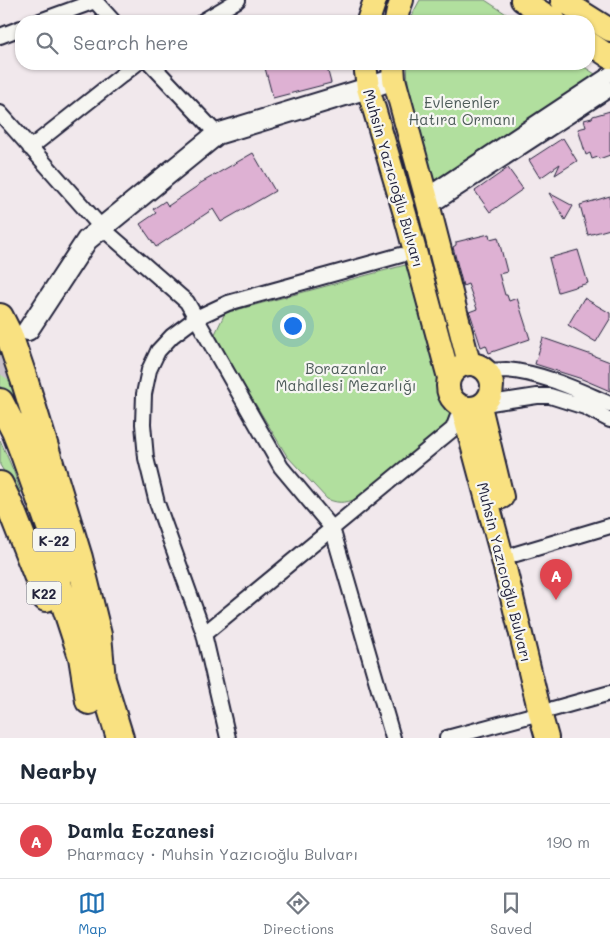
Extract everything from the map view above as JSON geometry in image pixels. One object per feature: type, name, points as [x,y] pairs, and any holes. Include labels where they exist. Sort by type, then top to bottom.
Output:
[{"type":"highway","points":[[0,317],[9,336],[25,382],[79,558],[98,635],[96,691],[101,738]]},
{"type":"highway","name":"K-22","points":[[0,402],[24,454],[96,691]]},
{"type":"highway","name":"K-22","points":[[0,427],[30,500],[82,657],[96,691]]},
{"type":"highway","name":"K22","points":[[0,485],[25,546],[96,691]]},
{"type":"highway","points":[[96,691],[120,738]]},
{"type":"main road","points":[[397,15],[402,0]]},
{"type":"main road","points":[[522,0],[546,15]]},
{"type":"main road","points":[[562,0],[586,15]]},
{"type":"main road","points":[[595,21],[610,30]]},
{"type":"main road","points":[[595,47],[610,57]]},
{"type":"main road","name":"Muhsin Yazıcıoğlu Bulvarı","points":[[366,70],[368,88],[449,378]]},
{"type":"main road","name":"Muhsin Yazıcıoğlu Bulvarı","points":[[393,71],[427,202],[478,367]]},
{"type":"main road","points":[[478,367],[492,382],[488,400],[475,406],[456,403],[448,392],[447,385],[452,372],[457,368],[478,367]]},
{"type":"main road","points":[[475,406],[516,554],[546,711],[561,738]]},
{"type":"main road","name":"Muhsin Yazıcıoğlu Bulvarı","points":[[475,406],[502,556],[546,711],[547,738]]},
{"type":"street","points":[[56,15],[95,0],[108,15]]},
{"type":"street","points":[[213,15],[238,0]]},
{"type":"street","points":[[0,36],[15,30]]},
{"type":"street","points":[[30,148],[128,70]]},
{"type":"street","points":[[156,70],[217,134]]},
{"type":"street","points":[[28,330],[87,240],[217,134],[368,88],[393,71]]},
{"type":"street","points":[[427,202],[610,74]]},
{"type":"street","points":[[427,202],[610,89]]},
{"type":"street","points":[[0,113],[101,227],[187,302],[281,467],[332,528],[393,738]]},
{"type":"street","points":[[228,738],[204,634],[157,503],[146,458],[142,424],[144,394],[149,370],[158,351],[172,336],[196,318],[228,303],[401,255]]},
{"type":"street","points":[[478,367],[528,374],[554,381],[610,404]]},
{"type":"street","points":[[204,634],[453,429],[475,406],[536,396],[550,396],[585,407],[610,420]]},
{"type":"street","points":[[516,554],[610,526]]},
{"type":"street","points":[[447,738],[610,693]]},
{"type":"green space","points":[[420,0],[485,0],[508,15],[413,15]]},
{"type":"green space","name":"Evlenenler Hatıra Ormanı","points":[[407,70],[589,70],[598,76],[435,184],[408,85]]},
{"type":"green space","name":"Borazanlar Mahallesi Mezarlığı","points":[[409,264],[453,420],[362,497],[344,502],[332,501],[327,499],[287,456],[214,336],[225,313]]},
{"type":"green space","points":[[0,345],[34,435],[0,386]]},
{"type":"green space","points":[[0,440],[21,493],[17,493],[0,465]]},
{"type":"building","points":[[266,70],[328,70],[331,83],[273,98]]},
{"type":"building","points":[[610,111],[610,155],[599,159],[598,157],[592,159],[590,153],[586,155],[578,129],[586,127],[584,120]]},
{"type":"building","points":[[563,138],[577,161],[555,175],[560,164],[540,178],[529,160]]},
{"type":"building","points":[[253,153],[275,191],[221,222],[213,209],[156,247],[140,224],[156,213],[153,209],[165,201],[168,206],[199,184]]},
{"type":"building","points":[[508,168],[523,189],[490,212],[475,191]]},
{"type":"building","points":[[549,193],[573,206],[565,220]]},
{"type":"building","points":[[610,196],[610,229],[588,235],[580,205]]},
{"type":"building","points":[[489,234],[490,239],[498,237],[507,272],[499,274],[505,295],[507,295],[509,301],[517,298],[530,339],[489,353],[486,345],[481,347],[469,312],[477,309],[468,284],[463,286],[453,247],[456,245],[456,242]]},
{"type":"building","points":[[578,250],[588,283],[558,292],[549,258]]},
{"type":"building","points":[[584,298],[610,313],[610,319],[596,342],[568,325]]},
{"type":"building","points":[[543,338],[610,362],[610,391],[582,379],[535,364]]},
{"type":"tunnel","points":[[0,374],[21,342]]},
{"type":"place","name":"Damla Eczanesi","points":[[556,600]]}]
